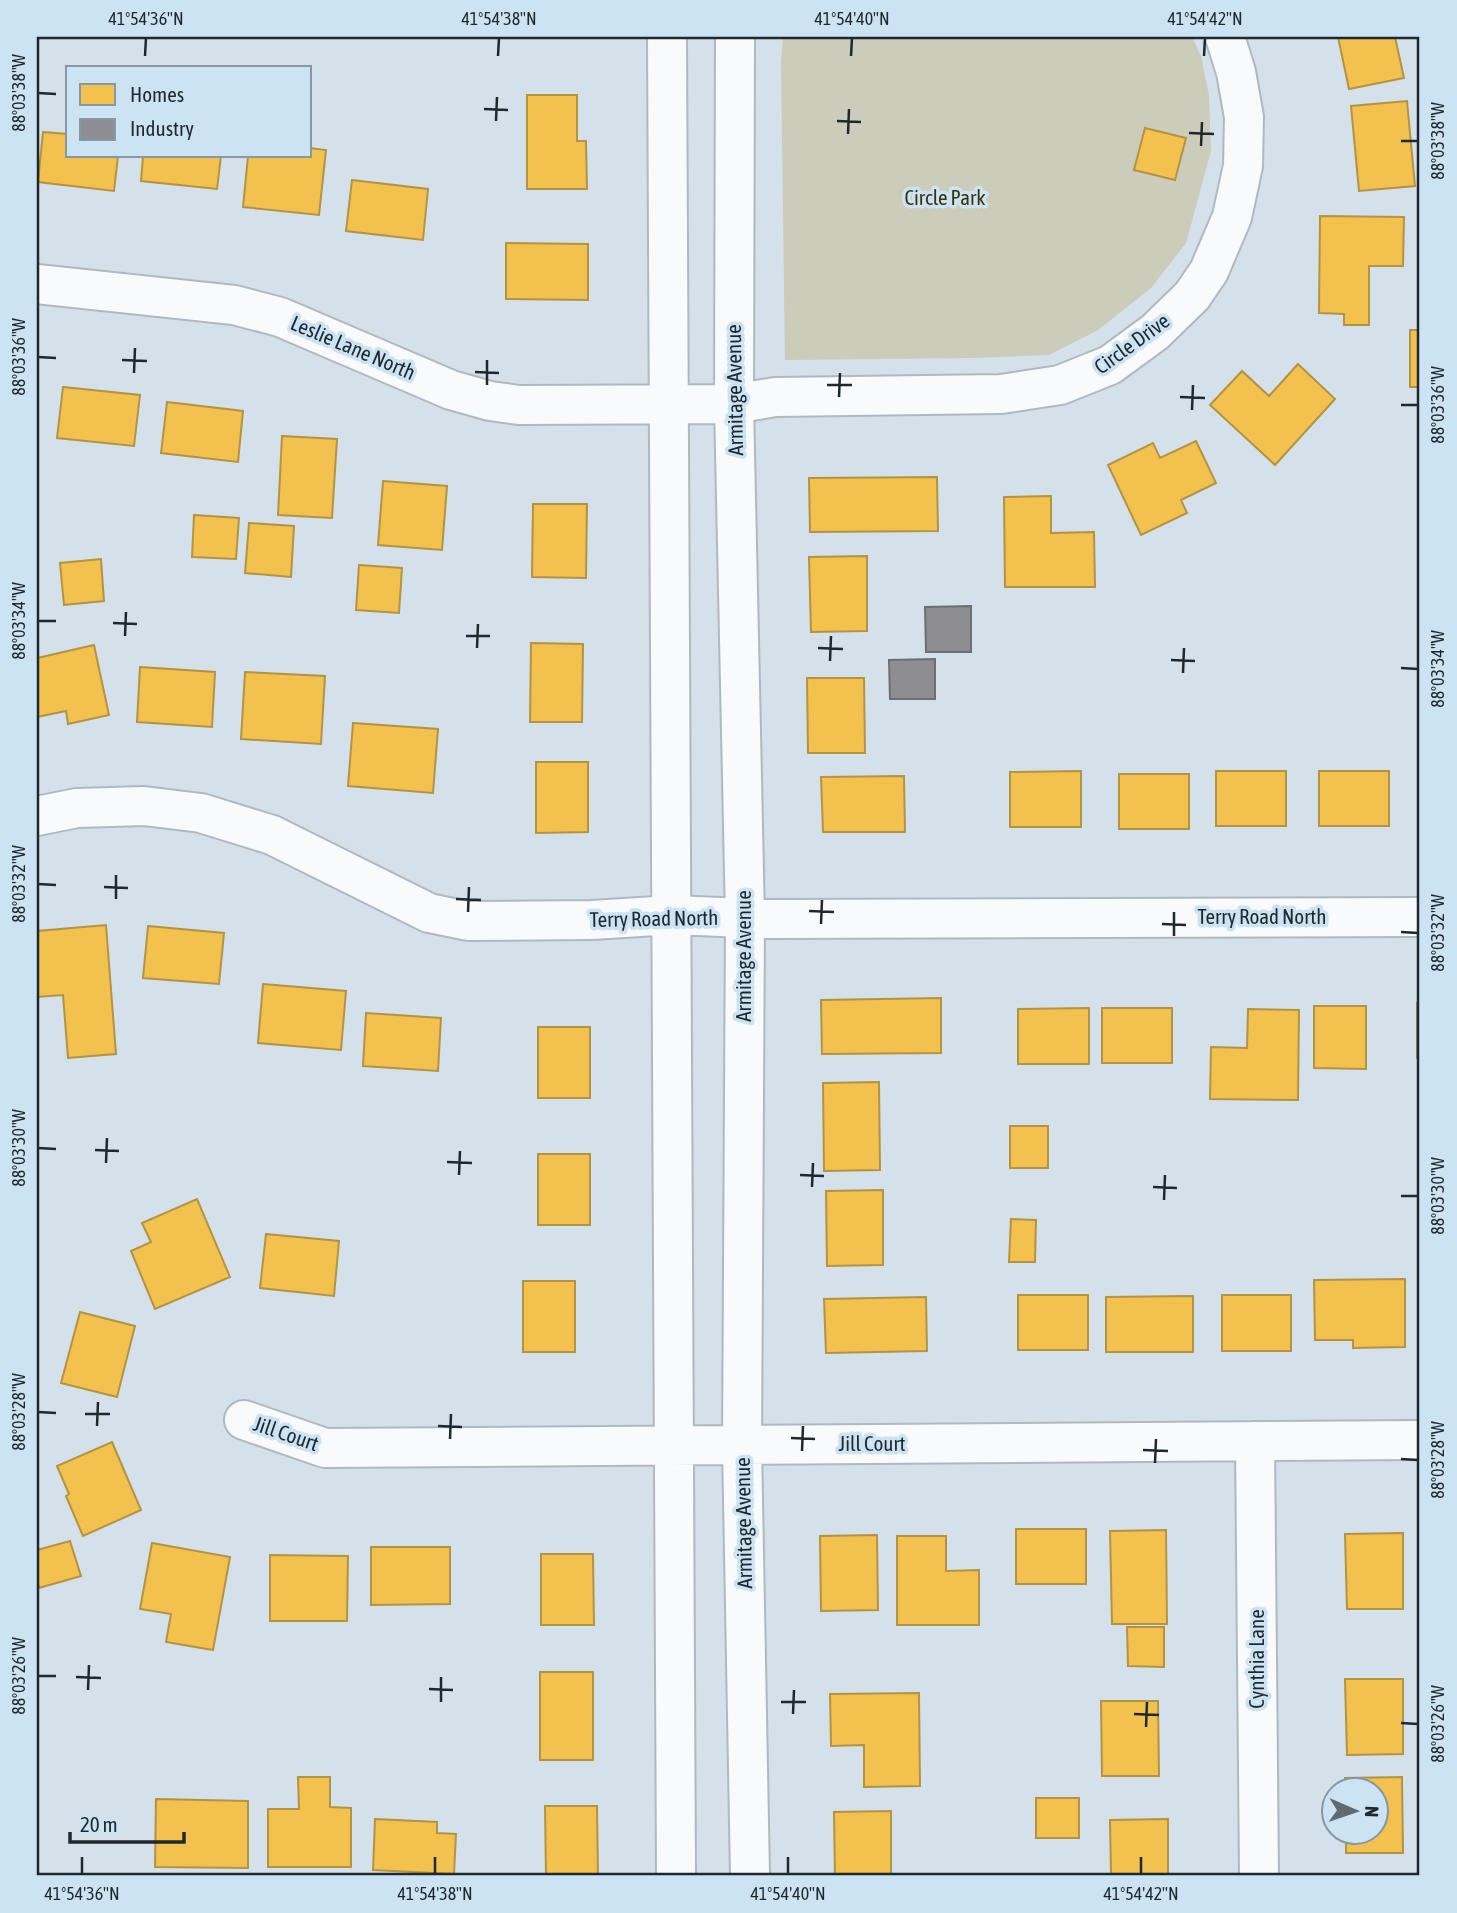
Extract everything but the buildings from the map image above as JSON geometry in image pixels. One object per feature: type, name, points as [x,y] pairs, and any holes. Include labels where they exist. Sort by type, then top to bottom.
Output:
[{"type":"street","points":[[667,37],[676,1876]]},
{"type":"street","name":"Armitage Avenue","points":[[735,37],[734,404],[745,919],[742,1445],[750,1876]]},
{"type":"street","name":"Circle Drive","points":[[669,404],[734,404],[775,397],[1001,394],[1060,385],[1110,365],[1155,332],[1192,296],[1209,271],[1232,217],[1243,166],[1244,117],[1236,72],[1225,37]]},
{"type":"street","name":"Leslie Lane North","points":[[37,284],[234,305],[280,317],[450,390],[489,401],[519,405],[669,404]]},
{"type":"street","name":"Terry Road North","points":[[37,816],[77,808],[144,806],[201,813],[272,835],[384,893],[429,913],[468,921],[592,920],[672,915],[745,919],[1420,916]]},
{"type":"street","name":"Jill Court","points":[[244,1420],[325,1448],[1420,1440]]},
{"type":"street","name":"Cynthia Lane","points":[[1255,1441],[1259,1876]]},
{"type":"green space","name":"Circle Park","points":[[783,37],[1192,37],[1201,56],[1209,96],[1211,151],[1186,243],[1151,288],[1098,330],[1049,355],[785,360],[781,63]]}]
